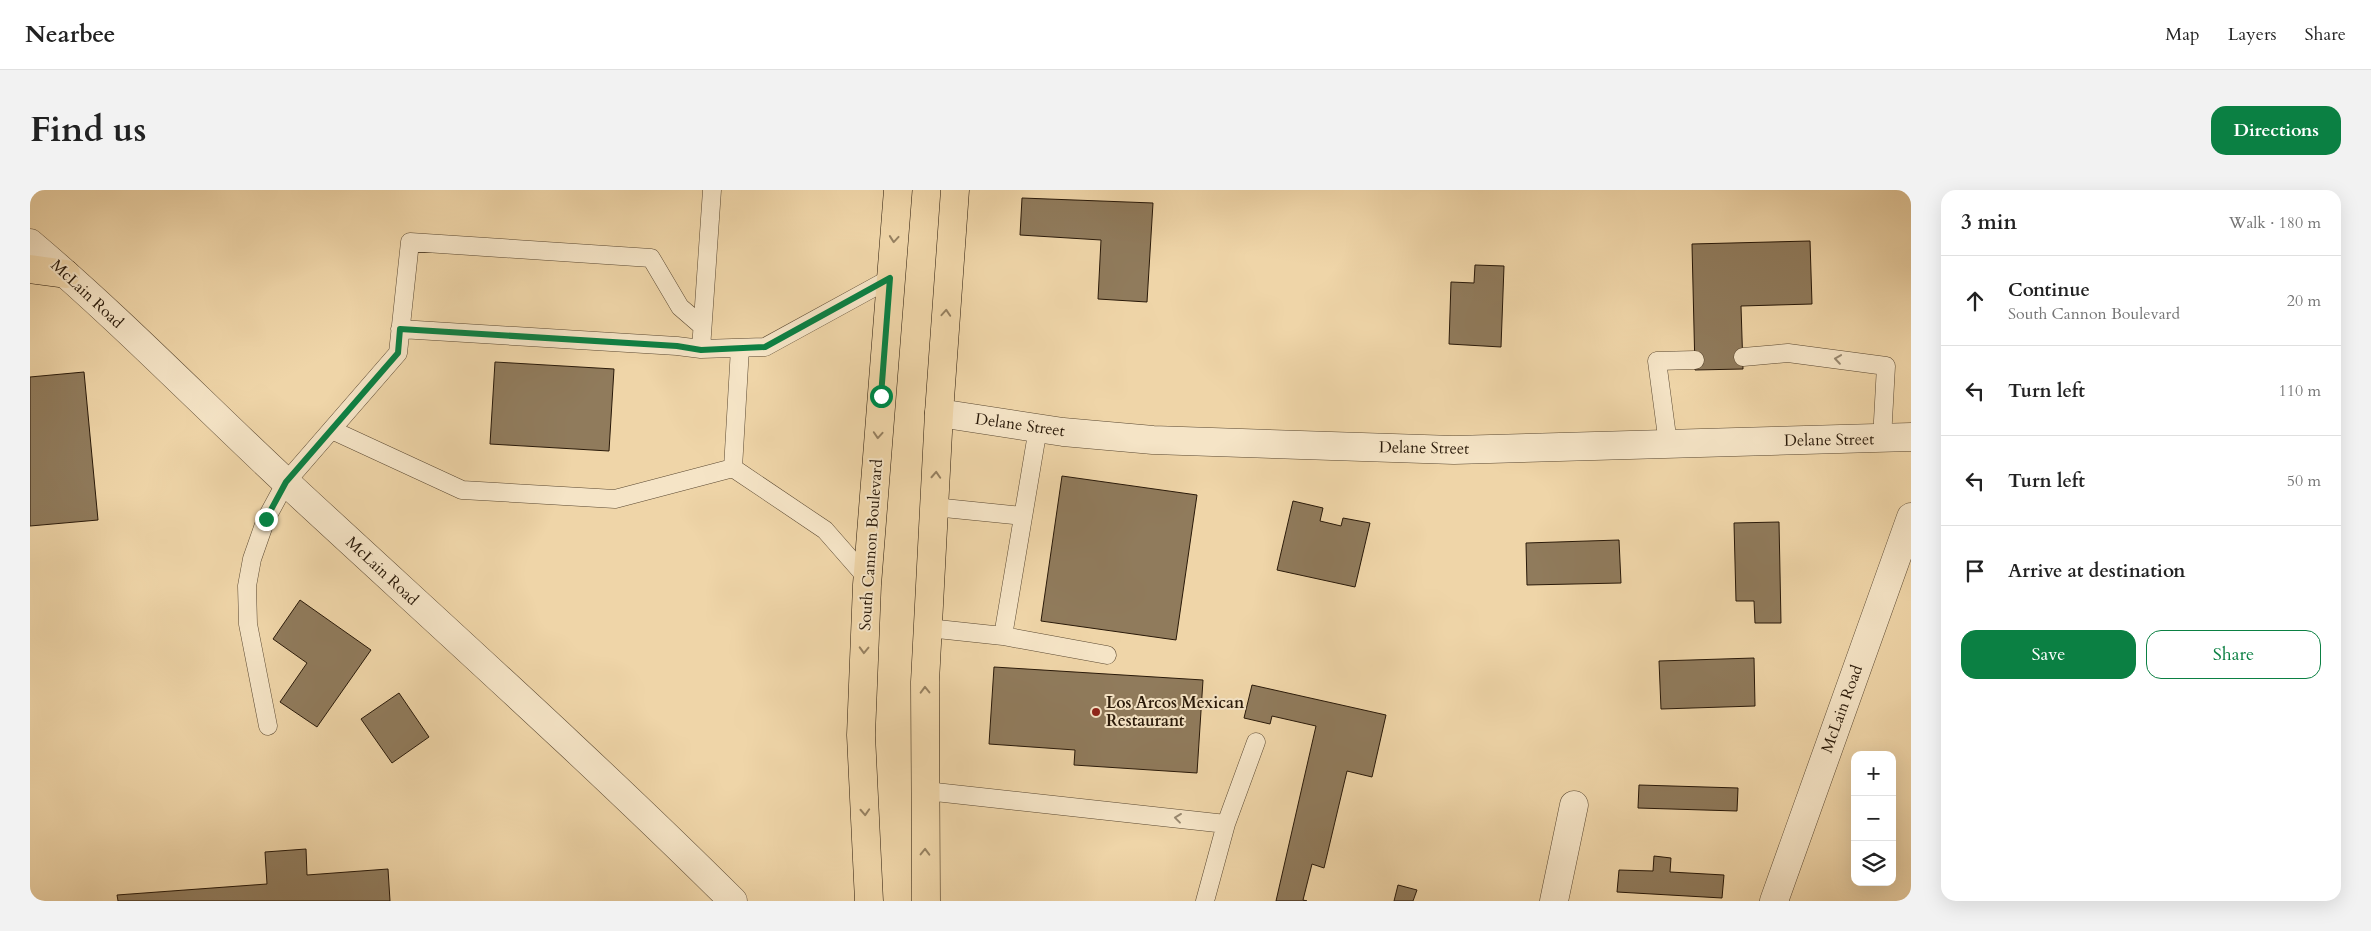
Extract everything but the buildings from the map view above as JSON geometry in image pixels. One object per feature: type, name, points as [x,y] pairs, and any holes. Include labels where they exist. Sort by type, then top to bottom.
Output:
[{"type":"main road","name":"South Cannon Boulevard","points":[[869,901],[861,735],[867,578],[898,190]]},
{"type":"main road","points":[[926,901],[925,682],[939,413],[955,190]]},
{"type":"main road","points":[[30,270],[66,274]]},
{"type":"street","name":"McLain Road","points":[[30,243],[66,274],[286,482],[624,795],[733,901]]},
{"type":"street","name":"Delane Street","points":[[939,413],[1038,428],[1153,440],[1444,450],[1911,437]]},
{"type":"street","name":"McLain Road","points":[[1774,901],[1911,517]]},
{"type":"street","points":[[1554,901],[1574,805]]},
{"type":"lane","points":[[701,350],[712,190]]},
{"type":"lane","points":[[268,726],[248,624],[247,586],[252,559],[266,519],[286,482],[398,353],[410,242],[651,258],[680,307],[702,326]]},
{"type":"lane","points":[[400,329],[677,346],[701,350],[765,347],[890,278]]},
{"type":"lane","points":[[733,468],[740,348]]},
{"type":"lane","points":[[1743,357],[1788,353],[1886,366],[1882,439]]},
{"type":"lane","points":[[1668,444],[1657,361],[1695,360]]},
{"type":"lane","points":[[1003,636],[1038,428]]},
{"type":"lane","points":[[332,430],[462,490],[615,499],[733,468],[826,530],[867,578]]},
{"type":"lane","points":[[934,507],[1023,516]]},
{"type":"lane","points":[[928,628],[1003,636],[1108,655]]},
{"type":"lane","points":[[1205,901],[1226,824],[1256,742]]},
{"type":"lane","points":[[926,791],[1226,824]]},
{"type":"place","name":"Los Arcos Mexican Restaurant","points":[[1096,712]]},
{"type":"route","points":[[266,519],[286,482],[398,353],[400,329],[677,346],[701,350],[765,347],[890,278],[881,396]]}]
